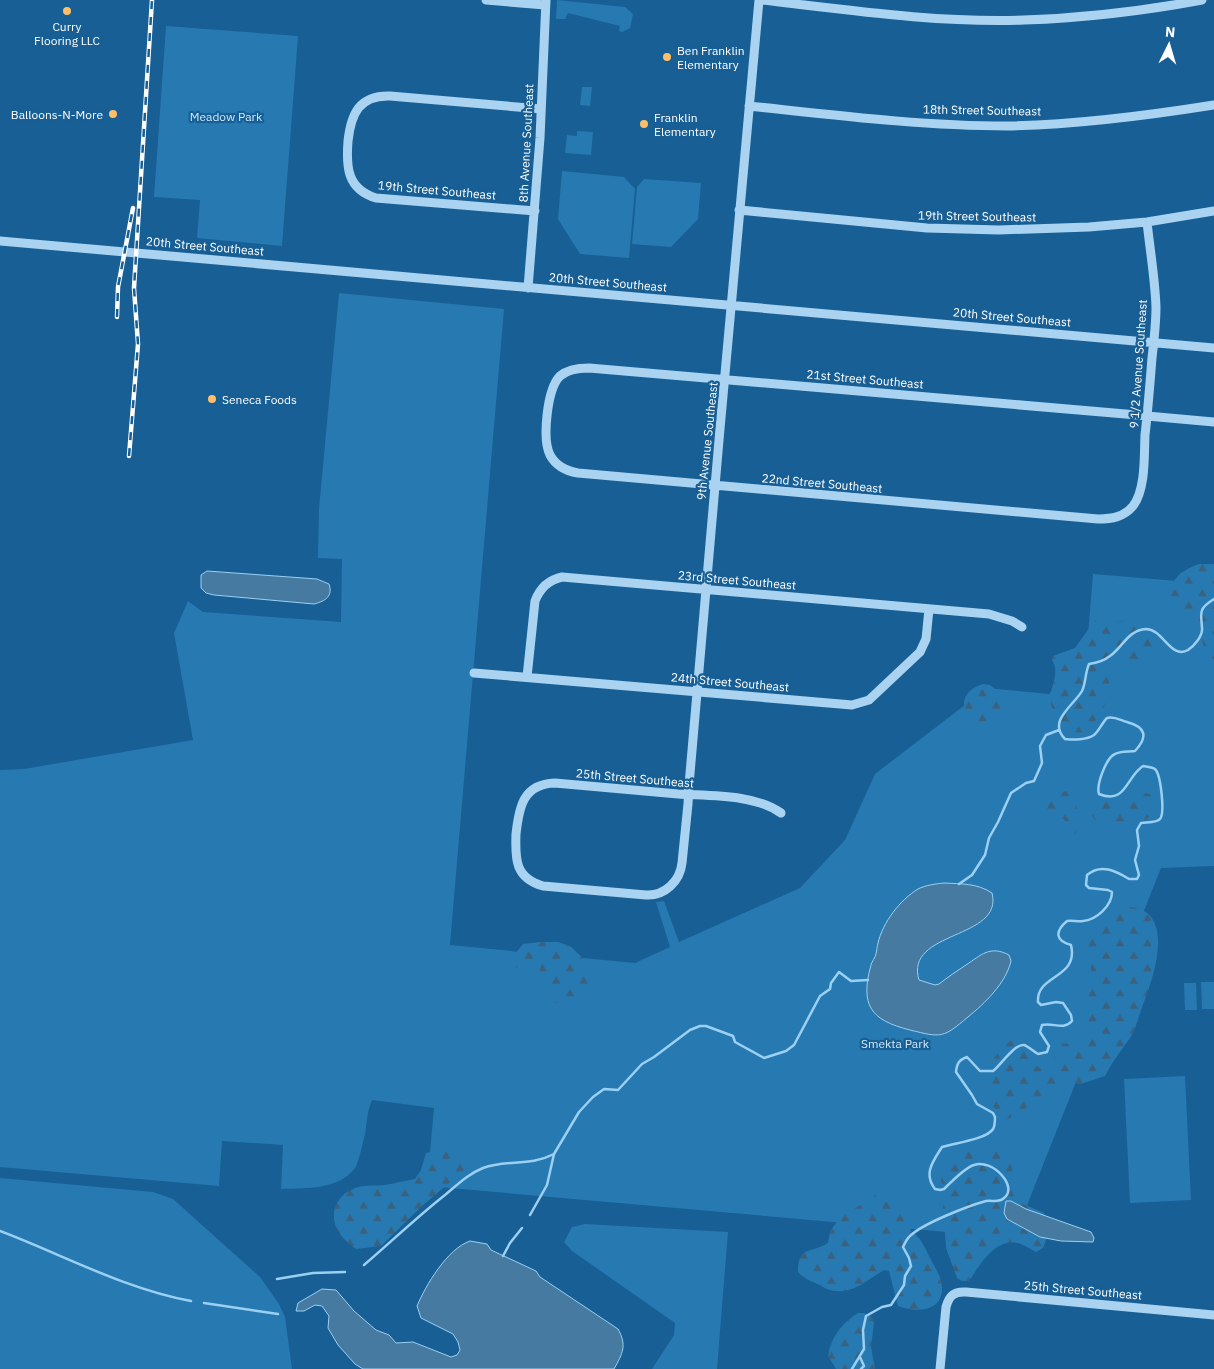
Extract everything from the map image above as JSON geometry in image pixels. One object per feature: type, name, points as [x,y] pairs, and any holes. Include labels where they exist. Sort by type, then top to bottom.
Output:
[{"type":"street","points":[[486,0],[546,3]]},
{"type":"street","points":[[761,0],[924,17],[1023,20],[1101,16],[1202,0]]},
{"type":"street","name":"9th Avenue Southeast","points":[[674,883],[682,869],[739,210],[761,0]]},
{"type":"street","name":"8th Avenue Southeast","points":[[528,288],[535,211],[546,3]]},
{"type":"street","name":"19th Street Southeast","points":[[535,211],[382,199],[369,196],[355,185],[348,173],[348,144],[350,126],[356,111],[368,100],[382,96],[541,110]]},
{"type":"street","name":"18th Street Southeast","points":[[749,106],[903,120],[1005,126],[1112,120],[1214,105]]},
{"type":"street","name":"19th Street Southeast","points":[[739,210],[964,230],[1089,228],[1147,222],[1214,211]]},
{"type":"street","name":"9 1/2 Avenue Southeast","points":[[1133,506],[1141,485],[1156,307],[1147,222]]},
{"type":"street","name":"20th Street Southeast","points":[[0,241],[1214,348]]},
{"type":"street","name":"21st Street Southeast","points":[[548,417],[553,387],[560,376],[572,370],[589,368],[1214,422]]},
{"type":"street","name":"22nd Street Southeast","points":[[548,417],[547,443],[549,454],[560,466],[570,471],[714,486],[1098,519],[1115,518],[1133,506]]},
{"type":"street","name":"23rd Street Southeast","points":[[527,677],[535,601],[539,591],[550,581],[556,579],[568,578],[989,614],[1006,619],[1022,627]]},
{"type":"street","name":"24th Street Southeast","points":[[474,673],[844,704],[864,702],[873,696],[920,652],[926,639],[929,609]]},
{"type":"street","name":"25th Street Southeast","points":[[674,883],[664,891],[650,895],[535,884],[523,875],[515,852],[518,813],[523,800],[531,790],[548,783],[754,801],[770,806],[781,813]]},
{"type":"street","name":"25th Street Southeast","points":[[940,1369],[946,1307],[951,1295],[955,1293],[966,1292],[1214,1315]]},
{"type":"green space","points":[[557,0],[625,7],[633,14],[630,28],[622,32],[619,31],[620,26],[568,13],[565,19],[556,19]]},
{"type":"green space","name":"Meadow Park","points":[[166,26],[298,36],[282,246],[197,238],[200,200],[154,197]]},
{"type":"green space","points":[[582,87],[592,87],[590,106],[580,105]]},
{"type":"green space","points":[[577,131],[593,132],[591,155],[565,153],[567,135],[577,136]]},
{"type":"green space","points":[[562,171],[624,177],[635,189],[629,258],[580,254],[558,219]]},
{"type":"green space","points":[[644,179],[701,183],[698,219],[671,247],[632,244],[637,187]]},
{"type":"green space","name":"Smekta Park","points":[[339,293],[504,309],[450,945],[635,963],[670,947],[656,902],[664,901],[679,942],[800,888],[845,840],[875,774],[987,688],[1049,694],[1087,647],[1093,574],[1214,584],[1214,866],[1161,868],[1014,1238],[427,1186],[434,1108],[372,1100],[361,1152],[355,1168],[340,1180],[311,1188],[281,1189],[283,1145],[222,1141],[219,1186],[0,1167],[0,770],[24,769],[193,740],[174,633],[188,601],[203,612],[341,622],[342,559],[318,558],[319,509]]},
{"type":"green space","points":[[1199,564],[1214,564],[1214,664],[1206,657],[1198,622],[1179,615],[1170,600],[1173,583],[1181,573]]},
{"type":"green space","points":[[1095,620],[1105,622],[1137,621],[1156,642],[1156,652],[1150,658],[1127,660],[1118,663],[1112,671],[1107,700],[1093,727],[1081,733],[1074,732],[1058,719],[1052,708],[1051,694],[1055,677],[1055,666],[1052,660],[1053,656],[1075,648]]},
{"type":"green space","points":[[983,684],[990,685],[1002,695],[1003,704],[1000,717],[991,724],[985,725],[969,721],[964,709],[967,694]]},
{"type":"green space","points":[[1070,789],[1074,791],[1077,813],[1076,835],[1071,838],[1064,819],[1048,815],[1043,811],[1043,806],[1049,799]]},
{"type":"green space","points":[[1143,792],[1152,795],[1154,808],[1148,818],[1137,825],[1124,828],[1109,827],[1097,821],[1090,811],[1089,796],[1111,800],[1131,793]]},
{"type":"green space","points":[[1127,906],[1140,909],[1149,914],[1156,926],[1158,936],[1154,971],[1130,1038],[1105,1076],[1081,1084],[1073,1083],[1068,1073],[1058,1089],[1050,1097],[1007,1119],[996,1110],[986,1091],[985,1076],[989,1065],[1006,1044],[1011,1040],[1019,1039],[1030,1046],[1031,1058],[1036,1066],[1045,1069],[1057,1068],[1060,1064],[1054,1057],[1054,1049],[1060,1043],[1075,1044],[1082,1040],[1082,1017],[1087,1005],[1087,987],[1091,974],[1087,950],[1090,933],[1104,915]]},
{"type":"green space","points":[[558,942],[570,946],[587,962],[591,977],[585,990],[570,1004],[554,1003],[547,997],[539,967],[516,968],[515,954],[523,944]]},
{"type":"green space","points":[[1201,982],[1214,982],[1214,1009],[1202,1009]]},
{"type":"green space","points":[[1184,983],[1196,983],[1197,1010],[1185,1010]]},
{"type":"green space","points":[[1185,1076],[1191,1200],[1130,1203],[1124,1079]]},
{"type":"green space","points":[[979,1148],[1004,1150],[1012,1167],[1015,1198],[1021,1203],[1044,1213],[1048,1226],[1047,1235],[1043,1248],[1036,1252],[1017,1243],[1001,1245],[989,1254],[969,1281],[962,1281],[957,1278],[946,1248],[941,1180],[943,1167],[952,1156],[962,1151]]},
{"type":"green space","points":[[442,1149],[468,1156],[469,1166],[422,1206],[381,1246],[356,1249],[344,1239],[335,1226],[334,1220],[335,1209],[343,1195],[359,1187],[385,1185],[415,1179],[421,1170],[426,1153]]},
{"type":"green space","points":[[0,1178],[153,1192],[173,1199],[260,1277],[279,1304],[285,1317],[292,1369],[0,1369]]},
{"type":"green space","points":[[875,1195],[896,1200],[907,1213],[913,1216],[915,1221],[910,1230],[922,1242],[941,1281],[942,1290],[940,1298],[932,1307],[919,1310],[898,1306],[889,1271],[884,1270],[857,1287],[843,1291],[826,1289],[798,1272],[800,1258],[803,1254],[828,1243],[830,1231],[839,1219]]},
{"type":"green space","points":[[585,1224],[728,1232],[717,1369],[652,1369],[674,1335],[675,1323],[572,1251],[564,1242],[572,1227]]},
{"type":"green space","points":[[858,1313],[864,1313],[872,1317],[874,1323],[871,1347],[875,1369],[836,1369],[828,1356],[829,1349],[842,1326]]},
{"type":"shaded area","points":[[207,571],[317,579],[329,584],[330,592],[325,600],[314,604],[214,595],[206,593],[201,588],[201,575]]},
{"type":"shaded area","points":[[944,883],[981,887],[992,893],[992,908],[984,919],[926,952],[918,964],[919,980],[935,985],[939,984],[986,952],[1002,952],[1009,955],[1011,961],[1000,985],[981,1005],[953,1029],[936,1035],[896,1026],[877,1016],[871,1009],[867,991],[871,965],[876,954],[880,935],[893,912],[918,889]]},
{"type":"shaded area","points":[[1006,1201],[1011,1201],[1026,1209],[1091,1232],[1094,1238],[1093,1242],[1061,1241],[1040,1237],[1007,1219],[1004,1213]]},
{"type":"shaded area","points":[[470,1241],[487,1244],[491,1250],[536,1271],[540,1277],[618,1329],[623,1349],[614,1369],[363,1369],[355,1364],[338,1345],[328,1328],[329,1316],[322,1306],[315,1305],[304,1311],[296,1311],[298,1303],[322,1289],[336,1290],[354,1311],[376,1330],[389,1335],[396,1343],[413,1342],[451,1357],[457,1355],[460,1350],[453,1334],[421,1318],[417,1306],[432,1278],[445,1260],[461,1245]]},
{"type":"waterway","points":[[852,1369],[864,1349],[863,1330],[866,1316],[882,1307],[891,1305],[904,1285],[905,1276],[911,1266],[903,1247],[908,1238],[915,1232],[945,1216],[986,1201],[1000,1200],[1008,1193],[1006,1181],[1001,1175],[995,1169],[981,1164],[967,1169],[944,1189],[935,1189],[931,1183],[931,1168],[935,1157],[942,1147],[984,1135],[990,1132],[995,1125],[993,1113],[977,1104],[956,1072],[958,1064],[967,1057],[980,1071],[993,1071],[1012,1051],[1020,1046],[1024,1045],[1038,1054],[1047,1052],[1049,1046],[1040,1032],[1042,1025],[1061,1026],[1072,1021],[1071,1015],[1063,1003],[1056,1002],[1041,1005],[1038,1002],[1039,993],[1043,986],[1064,971],[1072,956],[1071,945],[1062,941],[1058,936],[1060,929],[1067,921],[1081,921],[1093,918],[1109,902],[1112,892],[1089,888],[1086,885],[1087,875],[1092,871],[1108,869],[1129,879],[1137,879],[1139,875],[1135,860],[1139,846],[1137,830],[1141,823],[1160,819],[1162,809],[1161,786],[1155,769],[1143,766],[1125,788],[1115,796],[1099,794],[1098,790],[1100,778],[1108,761],[1117,753],[1135,751],[1142,741],[1143,733],[1141,729],[1117,718],[1107,718],[1091,737],[1072,740],[1065,739],[1060,732],[1060,720],[1082,691],[1089,664],[1108,657],[1135,632],[1146,629],[1152,630],[1177,651],[1188,650],[1200,637],[1203,608],[1214,599]]},
{"type":"waterway","points":[[959,884],[972,875],[985,855],[989,838],[1011,793],[1026,783],[1034,781],[1042,763],[1040,746],[1046,735],[1059,730]]},
{"type":"waterway","points":[[530,1215],[547,1185],[554,1154],[579,1112],[593,1097],[604,1089],[618,1090],[642,1064],[690,1030],[700,1026],[706,1026],[733,1036],[735,1042],[764,1058],[786,1051],[794,1045],[820,996],[830,989],[831,983],[839,972],[851,981],[868,980]]},
{"type":"waterway","points":[[364,1265],[472,1173],[492,1165],[527,1162],[554,1154]]},
{"type":"waterway","points":[[503,1256],[510,1243],[522,1228]]},
{"type":"waterway","points":[[0,1231],[118,1280],[166,1296],[191,1301]]},
{"type":"waterway","points":[[277,1279],[313,1273],[345,1272]]},
{"type":"waterway","points":[[204,1303],[278,1314]]},
{"type":"waterway","points":[[860,1357],[864,1366],[861,1369]]},
{"type":"railway","points":[[129,456],[138,344],[134,288],[152,0]]},
{"type":"railway","points":[[117,317],[118,287],[133,208]]},
{"type":"place","name":"Curry Flooring LLC","points":[[67,11]]},
{"type":"place","name":"Ben Franklin Elementary","points":[[667,57]]},
{"type":"place","name":"Balloons-N-More","points":[[113,114]]},
{"type":"place","name":"Franklin Elementary","points":[[644,124]]},
{"type":"place","name":"Seneca Foods","points":[[212,399]]}]
